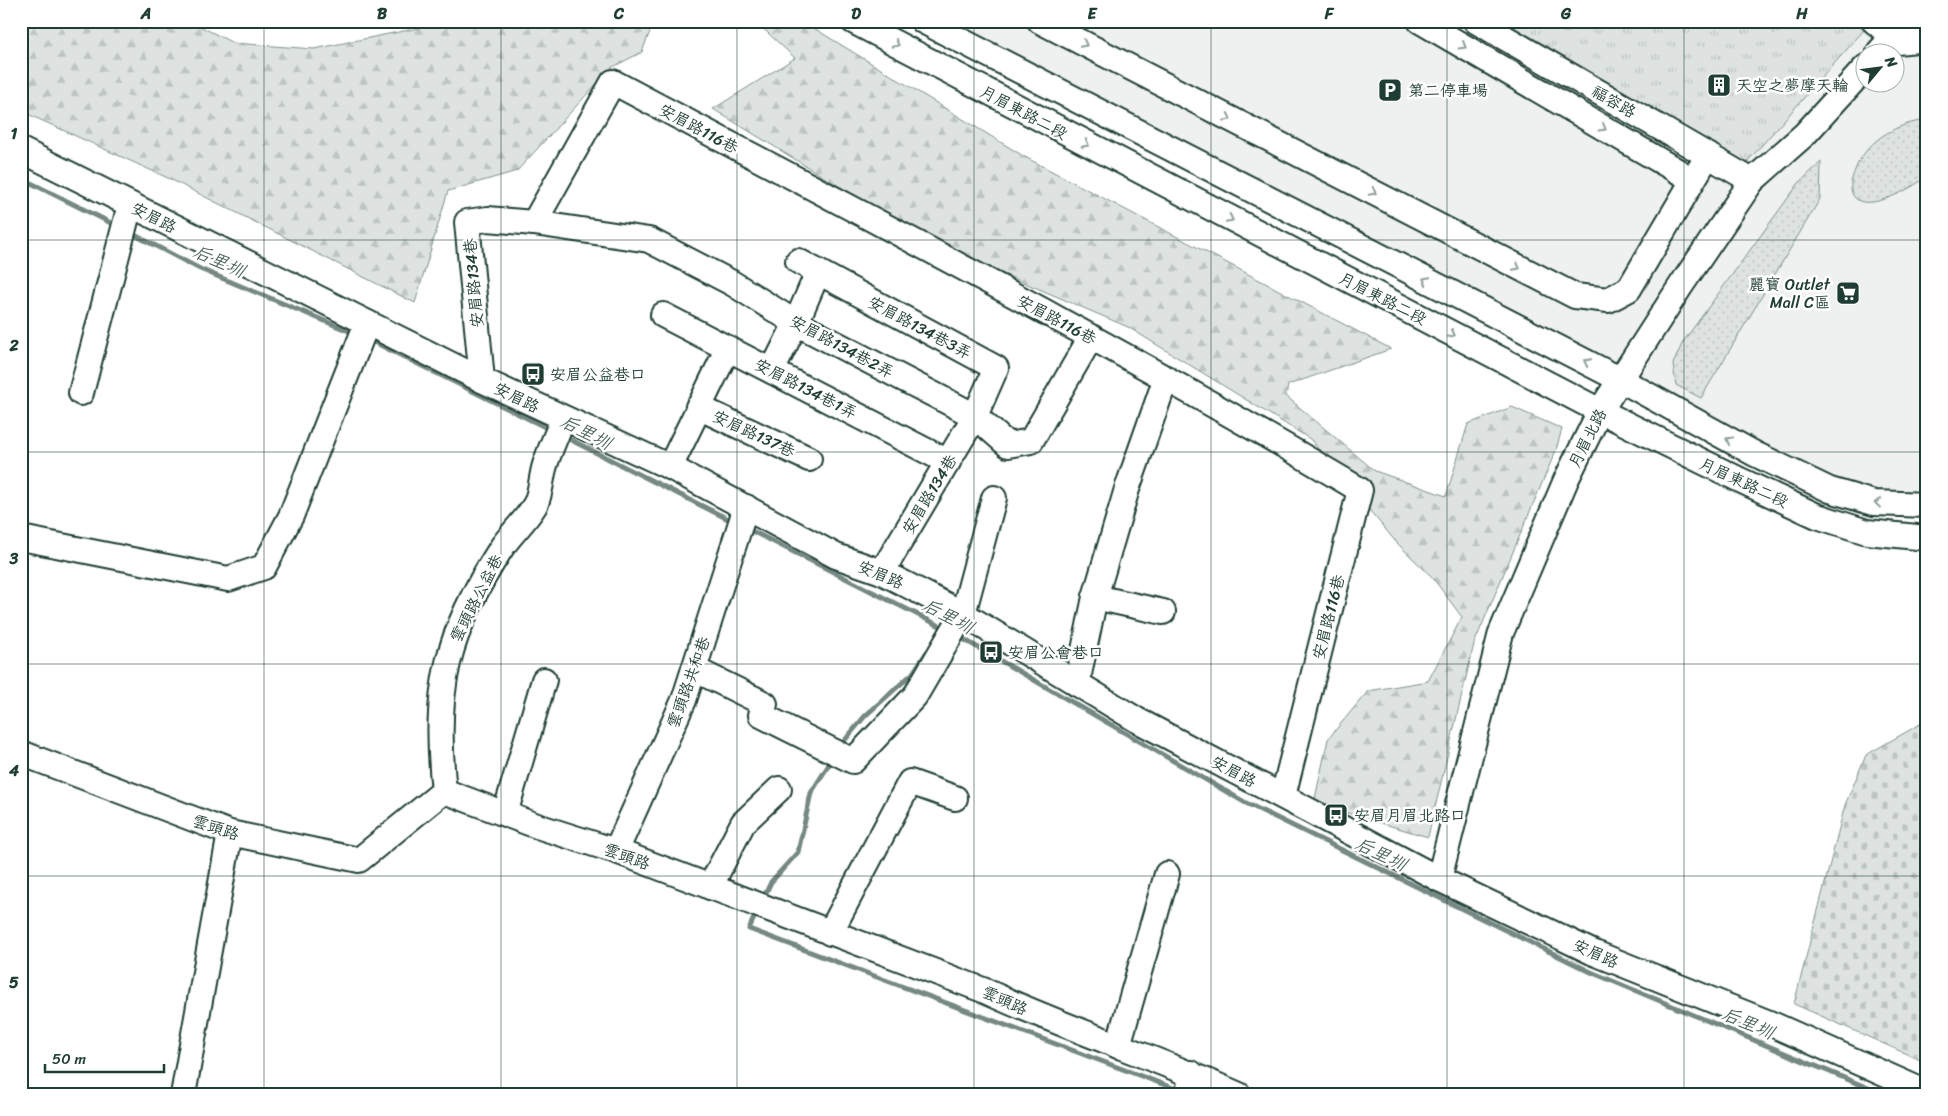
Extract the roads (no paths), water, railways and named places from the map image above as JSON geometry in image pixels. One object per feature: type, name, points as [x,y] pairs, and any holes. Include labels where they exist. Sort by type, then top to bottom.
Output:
[{"type":"street","name":"月眉東路二段","points":[[853,21],[1600,411],[1740,480],[1817,516],[1867,532],[1927,538]]},
{"type":"street","name":"月眉東路二段","points":[[923,21],[1621,380],[1755,454],[1830,490],[1874,503],[1927,505]]},
{"type":"street","points":[[1040,21],[1575,296],[1608,300],[1629,290],[1708,155]]},
{"type":"street","points":[[1420,21],[1694,180]]},
{"type":"street","name":"福容路","points":[[1476,21],[1752,181]]},
{"type":"street","points":[[1874,21],[1891,38],[1927,39]]},
{"type":"street","name":"月眉北路","points":[[1439,879],[1501,633],[1566,480],[1600,411],[1680,286],[1752,181],[1805,134],[1856,78]]},
{"type":"street","name":"安眉路116巷","points":[[534,223],[613,82],[1166,378],[1360,490],[1283,796]]},
{"type":"street","name":"安眉路","points":[[21,150],[482,380],[670,467],[836,556],[882,572],[963,614],[1137,720],[1439,879],[1592,952],[1774,1025],[1927,1093]]},
{"type":"street","points":[[81,393],[130,205]]},
{"type":"street","name":"安眉路134巷","points":[[482,380],[468,222],[488,219],[534,223]]},
{"type":"street","name":"安眉路134巷2弄","points":[[534,223],[649,240],[732,283],[796,323],[974,416],[1008,445],[1031,441],[1090,337]]},
{"type":"street","name":"安眉路134巷3弄","points":[[796,323],[808,266],[996,368],[974,416]]},
{"type":"street","name":"安眉路134巷1弄","points":[[663,315],[948,462]]},
{"type":"street","points":[[21,538],[228,580],[264,567],[291,516],[367,323]]},
{"type":"street","points":[[772,371],[796,323]]},
{"type":"street","name":"安眉路137巷","points":[[670,467],[728,348]]},
{"type":"street","points":[[1077,684],[1095,597],[1127,489],[1166,378]]},
{"type":"street","name":"安眉路137巷","points":[[698,407],[809,459]]},
{"type":"street","name":"安眉路134巷","points":[[882,572],[974,416]]},
{"type":"street","name":"雲頭路公益巷","points":[[444,791],[440,752],[440,711],[446,668],[457,629],[502,547],[536,504],[545,465],[563,419]]},
{"type":"street","points":[[694,669],[765,704],[761,715],[852,761],[915,696],[963,614],[994,498]]},
{"type":"street","name":"雲頭路共和巷","points":[[616,851],[684,700],[746,507]]},
{"type":"street","points":[[1095,597],[1163,612]]},
{"type":"street","points":[[505,814],[544,680]]},
{"type":"street","name":"雲頭路","points":[[21,754],[230,833],[358,860],[444,791],[505,814],[616,851],[983,990],[1042,1017],[1118,1046],[1189,1084],[1239,1095]]},
{"type":"street","points":[[830,932],[910,782],[955,798]]},
{"type":"street","points":[[710,887],[743,823],[779,790]]},
{"type":"street","points":[[183,1095],[230,833]]},
{"type":"street","points":[[1118,1046],[1167,874]]},
{"type":"waterway","name":"后里圳","points":[[21,178],[119,227]]},
{"type":"waterway","name":"后里圳","points":[[129,232],[200,269],[356,334]]},
{"type":"waterway","name":"后里圳","points":[[368,339],[551,430]]},
{"type":"waterway","name":"后里圳","points":[[563,436],[734,522]]},
{"type":"waterway","name":"后里圳","points":[[746,528],[946,629]]},
{"type":"waterway","name":"后里圳","points":[[958,636],[1246,803],[1591,972],[1885,1095]]},
{"type":"waterway","points":[[840,746],[865,716],[913,673],[927,652]]},
{"type":"waterway","points":[[763,899],[771,882],[798,852],[811,793],[833,758]]},
{"type":"waterway","points":[[757,911],[749,929],[1181,1091]]},
{"type":"place","name":"天空之夢摩天輪","points":[[1719,85]]},
{"type":"place","name":"第二停車場","points":[[1390,90]]},
{"type":"place","name":"麗寶 Outlet Mall C區","points":[[1848,293]]},
{"type":"place","name":"安眉公益巷口","points":[[533,374]]},
{"type":"place","name":"安眉公會巷口","points":[[991,652]]},
{"type":"place","name":"安眉月眉北路口","points":[[1336,815]]}]
